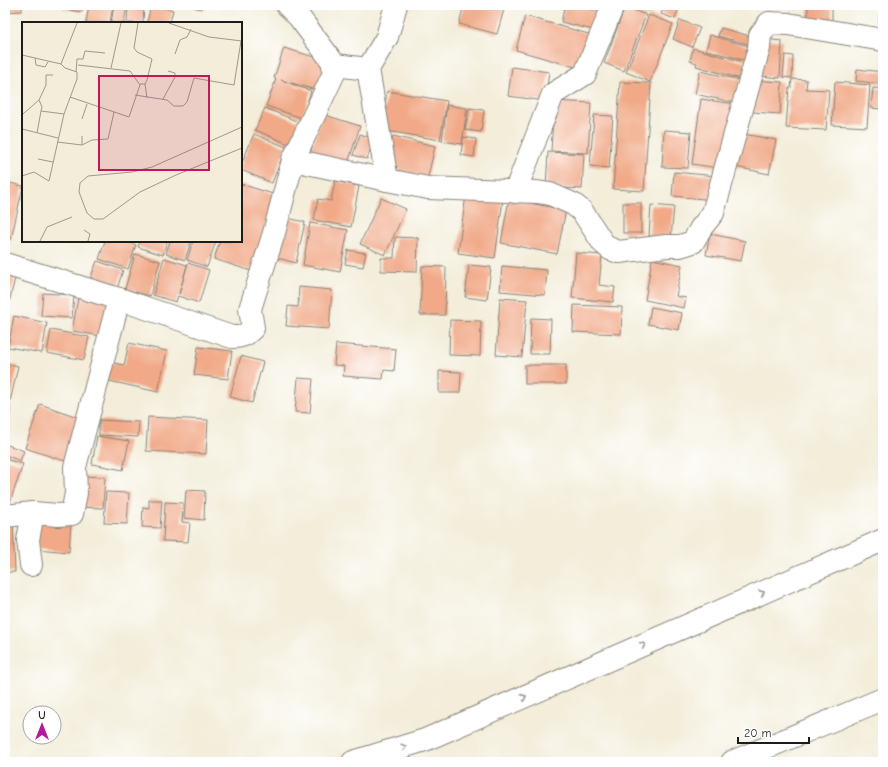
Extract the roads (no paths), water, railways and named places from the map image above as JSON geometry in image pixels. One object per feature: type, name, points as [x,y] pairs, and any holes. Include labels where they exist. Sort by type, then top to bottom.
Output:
[{"type":"street","points":[[287,5],[299,17],[335,65],[368,69]]},
{"type":"street","points":[[386,180],[368,69],[387,37],[396,5]]},
{"type":"street","points":[[515,192],[553,94],[585,74],[612,5]]},
{"type":"street","points":[[293,160],[428,188],[537,192],[550,194],[573,204],[582,211],[603,243],[610,249],[619,252],[666,246],[680,246],[693,242],[701,228],[713,213],[759,48],[760,35],[769,23],[788,24],[883,40]]},
{"type":"street","points":[[5,264],[119,299],[232,338],[246,335],[253,328],[250,309],[274,233],[293,160],[334,73],[333,69],[335,65]]},
{"type":"street","points":[[5,516],[33,513],[58,515],[72,514],[76,493],[75,467],[119,299]]},
{"type":"street","points":[[31,565],[28,540],[33,513]]},
{"type":"street","points":[[353,762],[425,740],[883,540]]},
{"type":"street","points":[[732,762],[883,699]]}]
